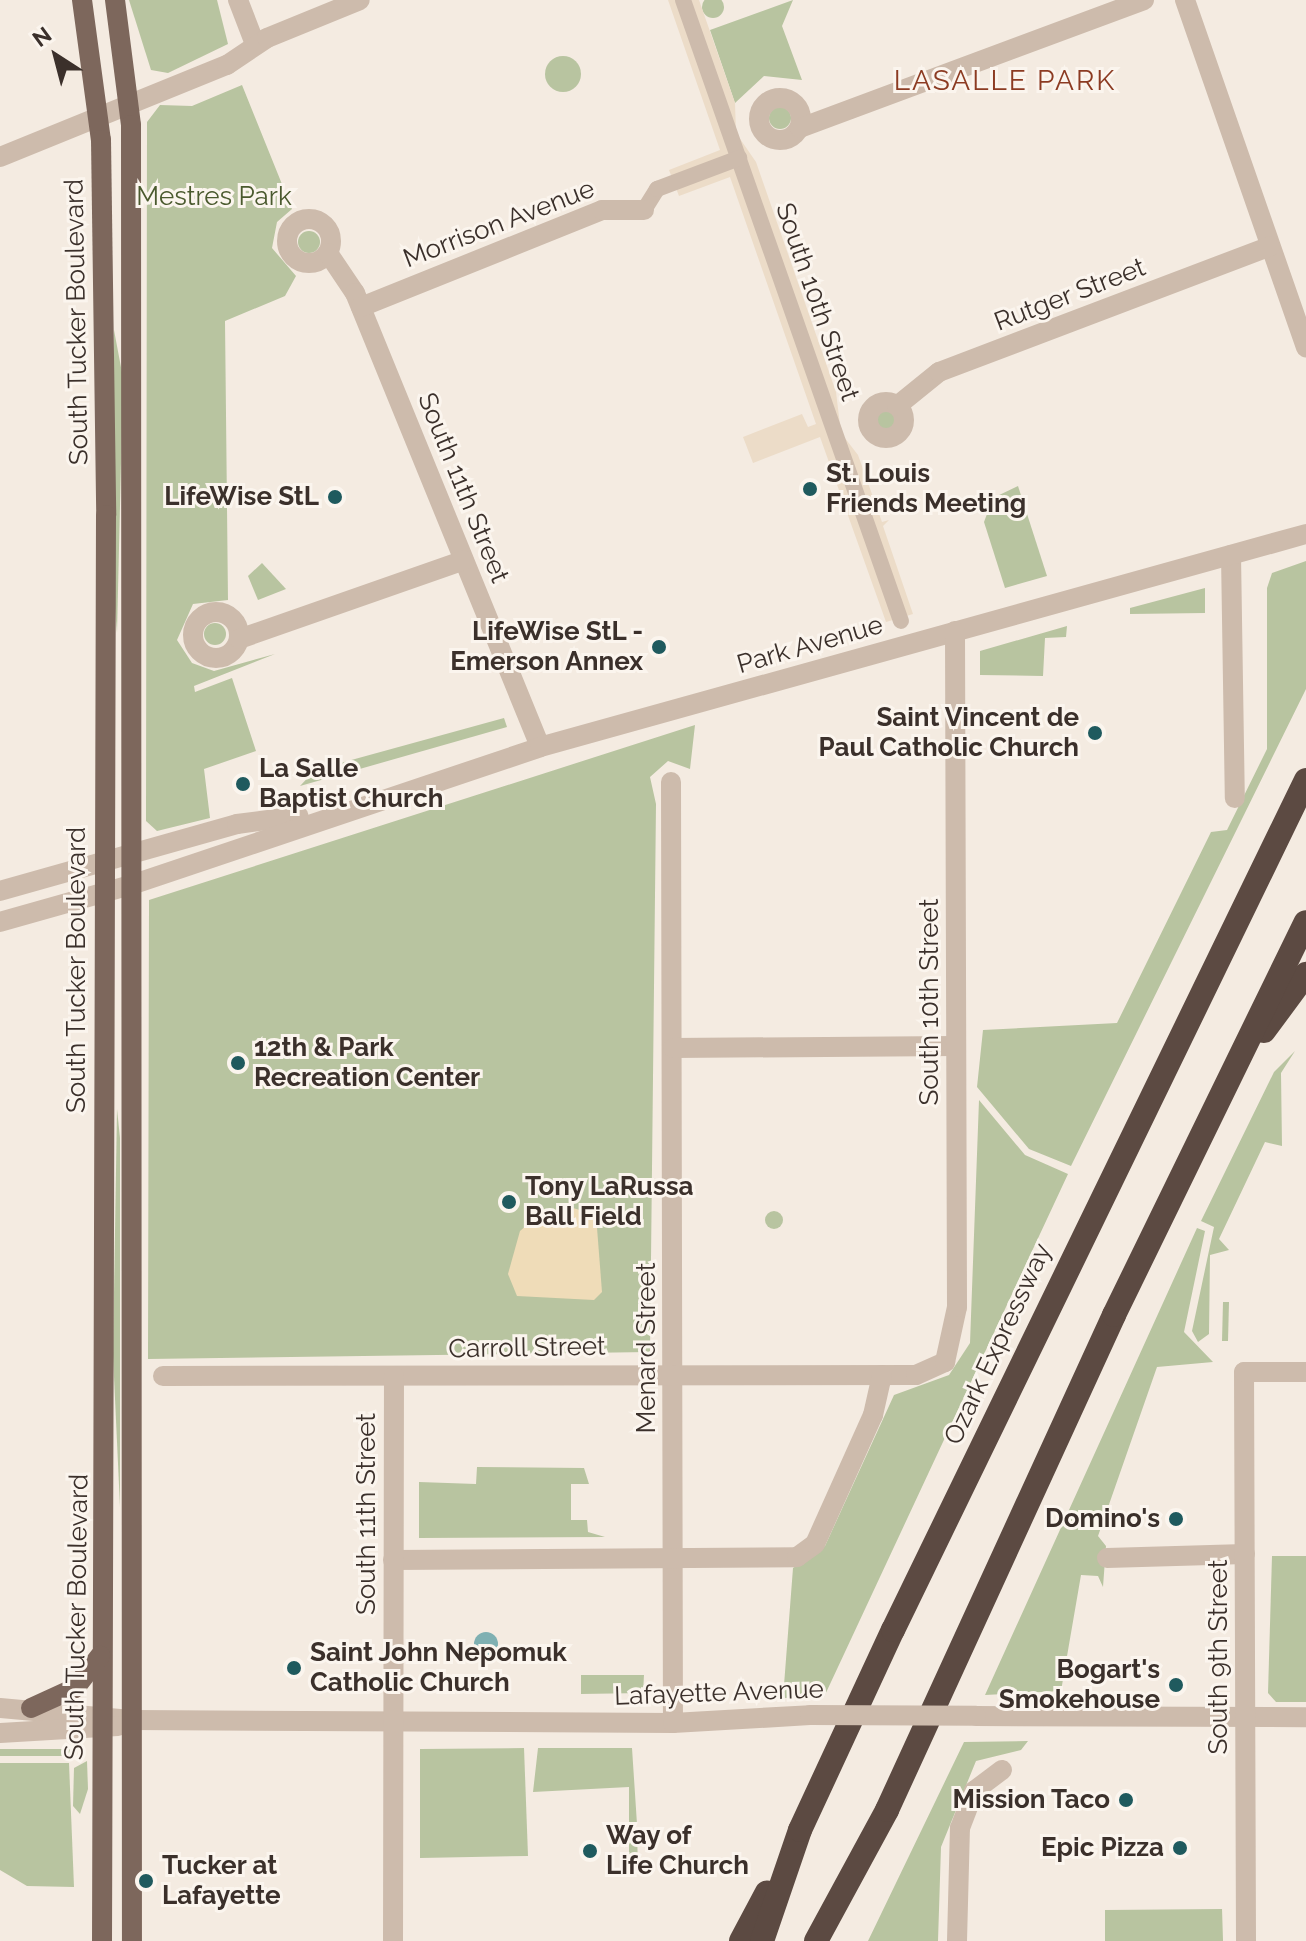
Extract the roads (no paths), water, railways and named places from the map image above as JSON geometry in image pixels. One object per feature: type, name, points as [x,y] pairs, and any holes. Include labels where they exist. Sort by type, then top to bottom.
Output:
[{"type":"highway","name":"Ozark Expressway","points":[[762,1941],[800,1830],[1118,1155],[1306,780]]},
{"type":"highway","points":[[830,1941],[887,1810],[1227,1081],[1306,922]]},
{"type":"highway","points":[[1227,1081],[1306,974]]},
{"type":"highway","points":[[816,1941],[887,1810]]},
{"type":"highway","points":[[741,1941],[800,1830]]},
{"type":"main road","name":"South Tucker Boulevard","points":[[82,0],[99,117],[102,1941]]},
{"type":"main road","name":"South Tucker Boulevard","points":[[115,0],[130,104],[135,854],[132,1941]]},
{"type":"main road","points":[[31,1708],[75,1688],[100,1656]]},
{"type":"street","points":[[238,0],[255,44]]},
{"type":"street","points":[[0,157],[227,65],[255,44],[360,0]]},
{"type":"street","name":"South 10th Street","points":[[683,0],[901,621]]},
{"type":"street","points":[[800,128],[1144,0]]},
{"type":"street","points":[[1185,0],[1306,348]]},
{"type":"street","name":"Morrison Avenue","points":[[361,307],[602,210],[644,210],[657,189],[739,158]]},
{"type":"street","name":"Rutger Street","points":[[897,406],[939,372],[1270,246]]},
{"type":"street","name":"South 11th Street","points":[[328,253],[361,307],[540,747]]},
{"type":"street","name":"Park Avenue","points":[[0,922],[134,884],[330,813],[540,747],[1306,534]]},
{"type":"street","points":[[1231,555],[1235,798]]},
{"type":"street","points":[[239,639],[464,560]]},
{"type":"street","name":"South 10th Street","points":[[939,1368],[956,1330],[955,631]]},
{"type":"street","name":"Menard Street","points":[[671,782],[673,1723]]},
{"type":"street","name":"Park Avenue","points":[[0,891],[237,824],[330,813]]},
{"type":"street","points":[[673,1048],[955,1046]]},
{"type":"street","name":"Carroll Street","points":[[163,1376],[882,1375],[939,1368]]},
{"type":"street","name":"South 9th Street","points":[[1246,1941],[1244,1372],[1306,1372]]},
{"type":"street","points":[[393,1560],[797,1557],[815,1544],[873,1415],[882,1375]]},
{"type":"street","name":"South 11th Street","points":[[393,1941],[394,1376]]},
{"type":"street","points":[[1107,1558],[1245,1554]]},
{"type":"street","name":"Lafayette Avenue","points":[[0,1708],[31,1708],[101,1722]]},
{"type":"street","name":"Lafayette Avenue","points":[[0,1733],[133,1720],[673,1723],[810,1715],[1306,1717]]},
{"type":"street","points":[[957,1941],[960,1828],[974,1791],[1002,1770]]},
{"type":"water","points":[[486,1632],[494,1636],[498,1644],[494,1652],[486,1656],[478,1652],[474,1644],[478,1636]]},
{"type":"place","name":"St. Louis Friends Meeting","points":[[810,489]]},
{"type":"place","name":"LifeWise StL","points":[[335,497]]},
{"type":"place","name":"LifeWise StL - Emerson Annex","points":[[659,647]]},
{"type":"place","name":"Saint Vincent de Paul Catholic Church","points":[[1095,733]]},
{"type":"place","name":"La Salle Baptist Church","points":[[243,784]]},
{"type":"place","name":"12th & Park Recreation Center","points":[[238,1063]]},
{"type":"place","name":"Tony LaRussa Ball Field","points":[[509,1202]]},
{"type":"place","name":"Domino's","points":[[1176,1519]]},
{"type":"place","name":"Saint John Nepomuk Catholic Church","points":[[294,1668]]},
{"type":"place","name":"Bogart's Smokehouse","points":[[1176,1685]]},
{"type":"place","name":"Mission Taco","points":[[1126,1800]]},
{"type":"place","name":"Epic Pizza","points":[[1180,1848]]},
{"type":"place","name":"Way of Life Church","points":[[590,1851]]},
{"type":"place","name":"Tucker at Lafayette","points":[[146,1881]]},
{"type":"district","name":"LASALLE PARK","points":[[1005,81]]},
{"type":"park label","name":"Mestres Park","points":[[214,197]]}]
